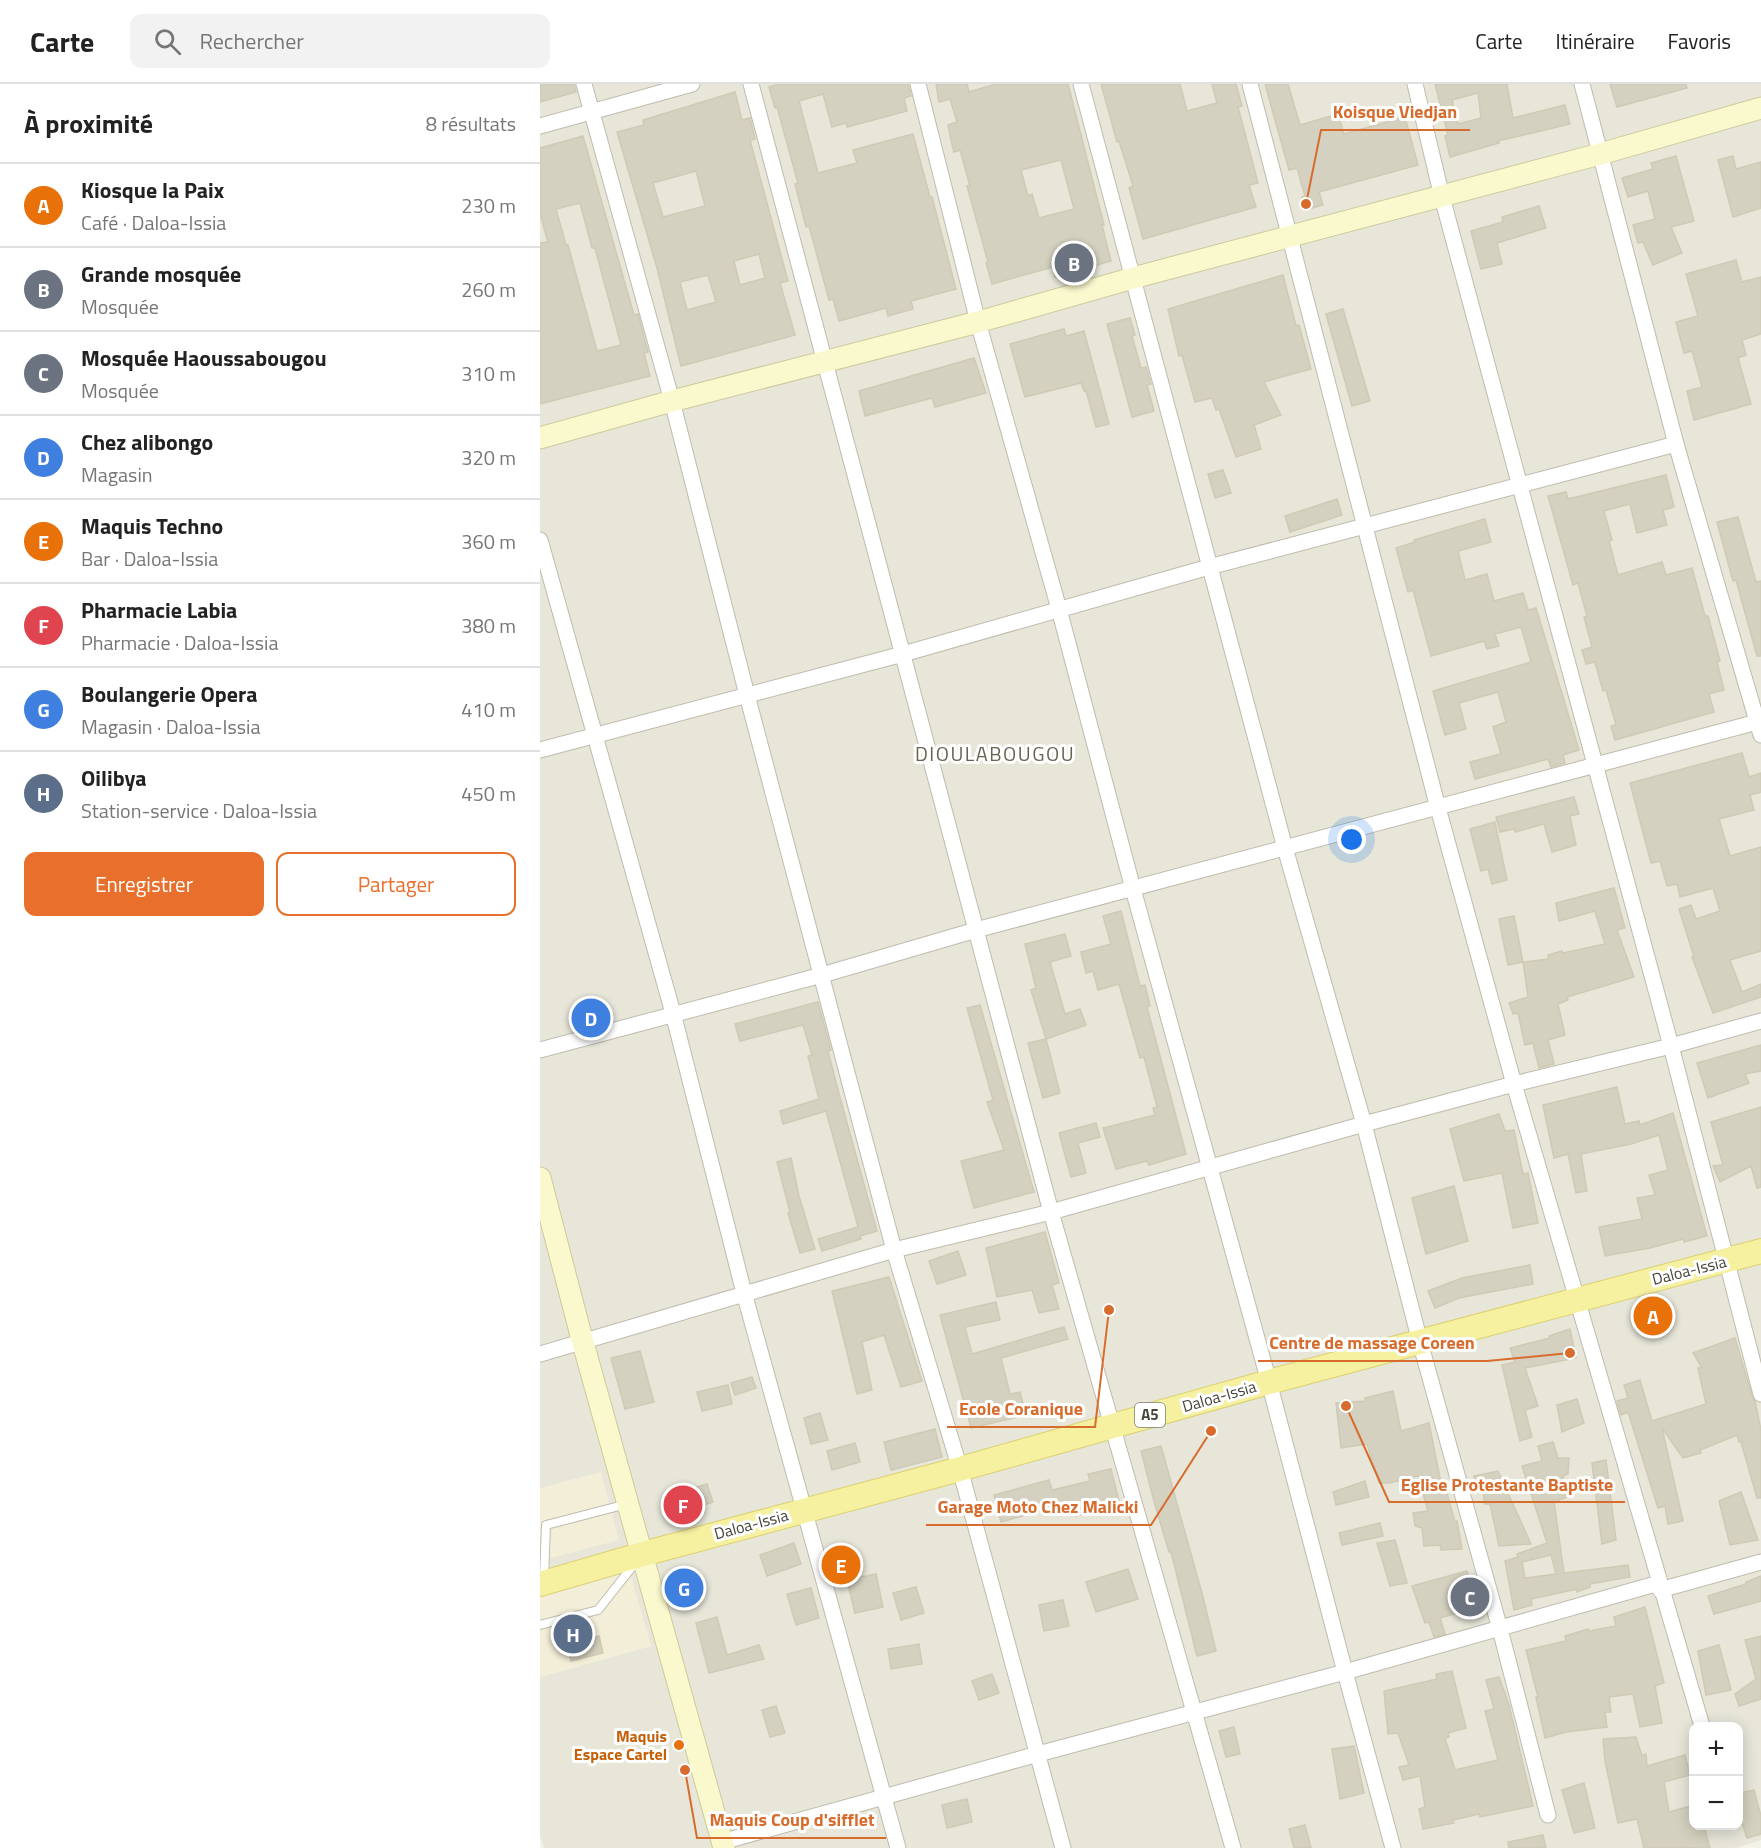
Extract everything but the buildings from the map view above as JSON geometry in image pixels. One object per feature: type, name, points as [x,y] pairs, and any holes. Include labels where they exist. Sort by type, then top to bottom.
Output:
[{"type":"main road","name":"Daloa-Issia","points":[[542,1584],[643,1554],[960,1469],[1269,1382],[1761,1251]]},
{"type":"street","points":[[584,84],[672,401],[747,695],[894,1250],[960,1469],[1063,1848]]},
{"type":"street","points":[[540,126],[692,84]]},
{"type":"street","points":[[751,84],[1052,1212],[1233,1848]]},
{"type":"street","points":[[918,84],[978,322],[1059,609],[1393,1848]]},
{"type":"street","points":[[1081,84],[1285,848],[1364,1124],[1420,1342],[1500,1629],[1548,1815]]},
{"type":"street","points":[[1250,84],[1438,808],[1514,1084],[1701,1722]]},
{"type":"street","points":[[1415,84],[1442,197],[1518,485],[1671,1046],[1761,1394]]},
{"type":"street","points":[[540,1050],[1595,764],[1760,726],[1676,444],[1582,84]]},
{"type":"street","points":[[540,438],[1442,197],[1761,108]]},
{"type":"street","points":[[540,750],[903,654],[1209,567],[1676,444]]},
{"type":"street","points":[[540,540],[672,1013],[744,1293],[806,1509],[898,1848]]},
{"type":"street","points":[[540,1354],[584,1343],[744,1293],[894,1250],[1052,1212],[1364,1124],[1761,1021]]},
{"type":"street","points":[[540,1178],[723,1845],[1038,1754],[1500,1629],[1761,1562]]},
{"type":"lane","points":[[542,1584],[546,1525],[629,1504]]},
{"type":"lane","points":[[540,1625],[598,1610],[643,1554]]},
{"type":"shaded area","points":[[540,84],[1761,84],[1761,1840],[1737,1848],[544,1848],[540,1835],[540,1677],[651,1646],[624,1559],[540,1579]]},
{"type":"shaded area","points":[[601,1472],[619,1540],[540,1561],[540,1488]]},
{"type":"shaded area","points":[[630,1572],[651,1646],[540,1677],[540,1597]]},
{"type":"place","name":"Koisque Viedjan","points":[[1306,204]]},
{"type":"place","name":"Grande mosquée","points":[[1074,263]]},
{"type":"place","name":"Chez alibongo","points":[[591,1018]]},
{"type":"place","name":"Ecole Coranique","points":[[1109,1310]]},
{"type":"place","name":"Kiosque la Paix","points":[[1653,1316]]},
{"type":"place","name":"Centre de massage Coreen","points":[[1570,1353]]},
{"type":"place","name":"Eglise Protestante Baptiste","points":[[1346,1406]]},
{"type":"place","name":"Garage Moto Chez Malicki","points":[[1211,1431]]},
{"type":"place","name":"Pharmacie Labia","points":[[683,1505]]},
{"type":"place","name":"Maquis Techno","points":[[841,1565]]},
{"type":"place","name":"Boulangerie Opera","points":[[684,1588]]},
{"type":"place","name":"Mosquée Haoussabougou","points":[[1470,1597]]},
{"type":"place","name":"Oilibya","points":[[573,1634]]},
{"type":"place","name":"Maquis Espace Cartel","points":[[679,1745]]},
{"type":"place","name":"Maquis Coup d'sifflet","points":[[685,1770]]},
{"type":"district","name":"DIOULABOUGOU","points":[[995,754]]}]
